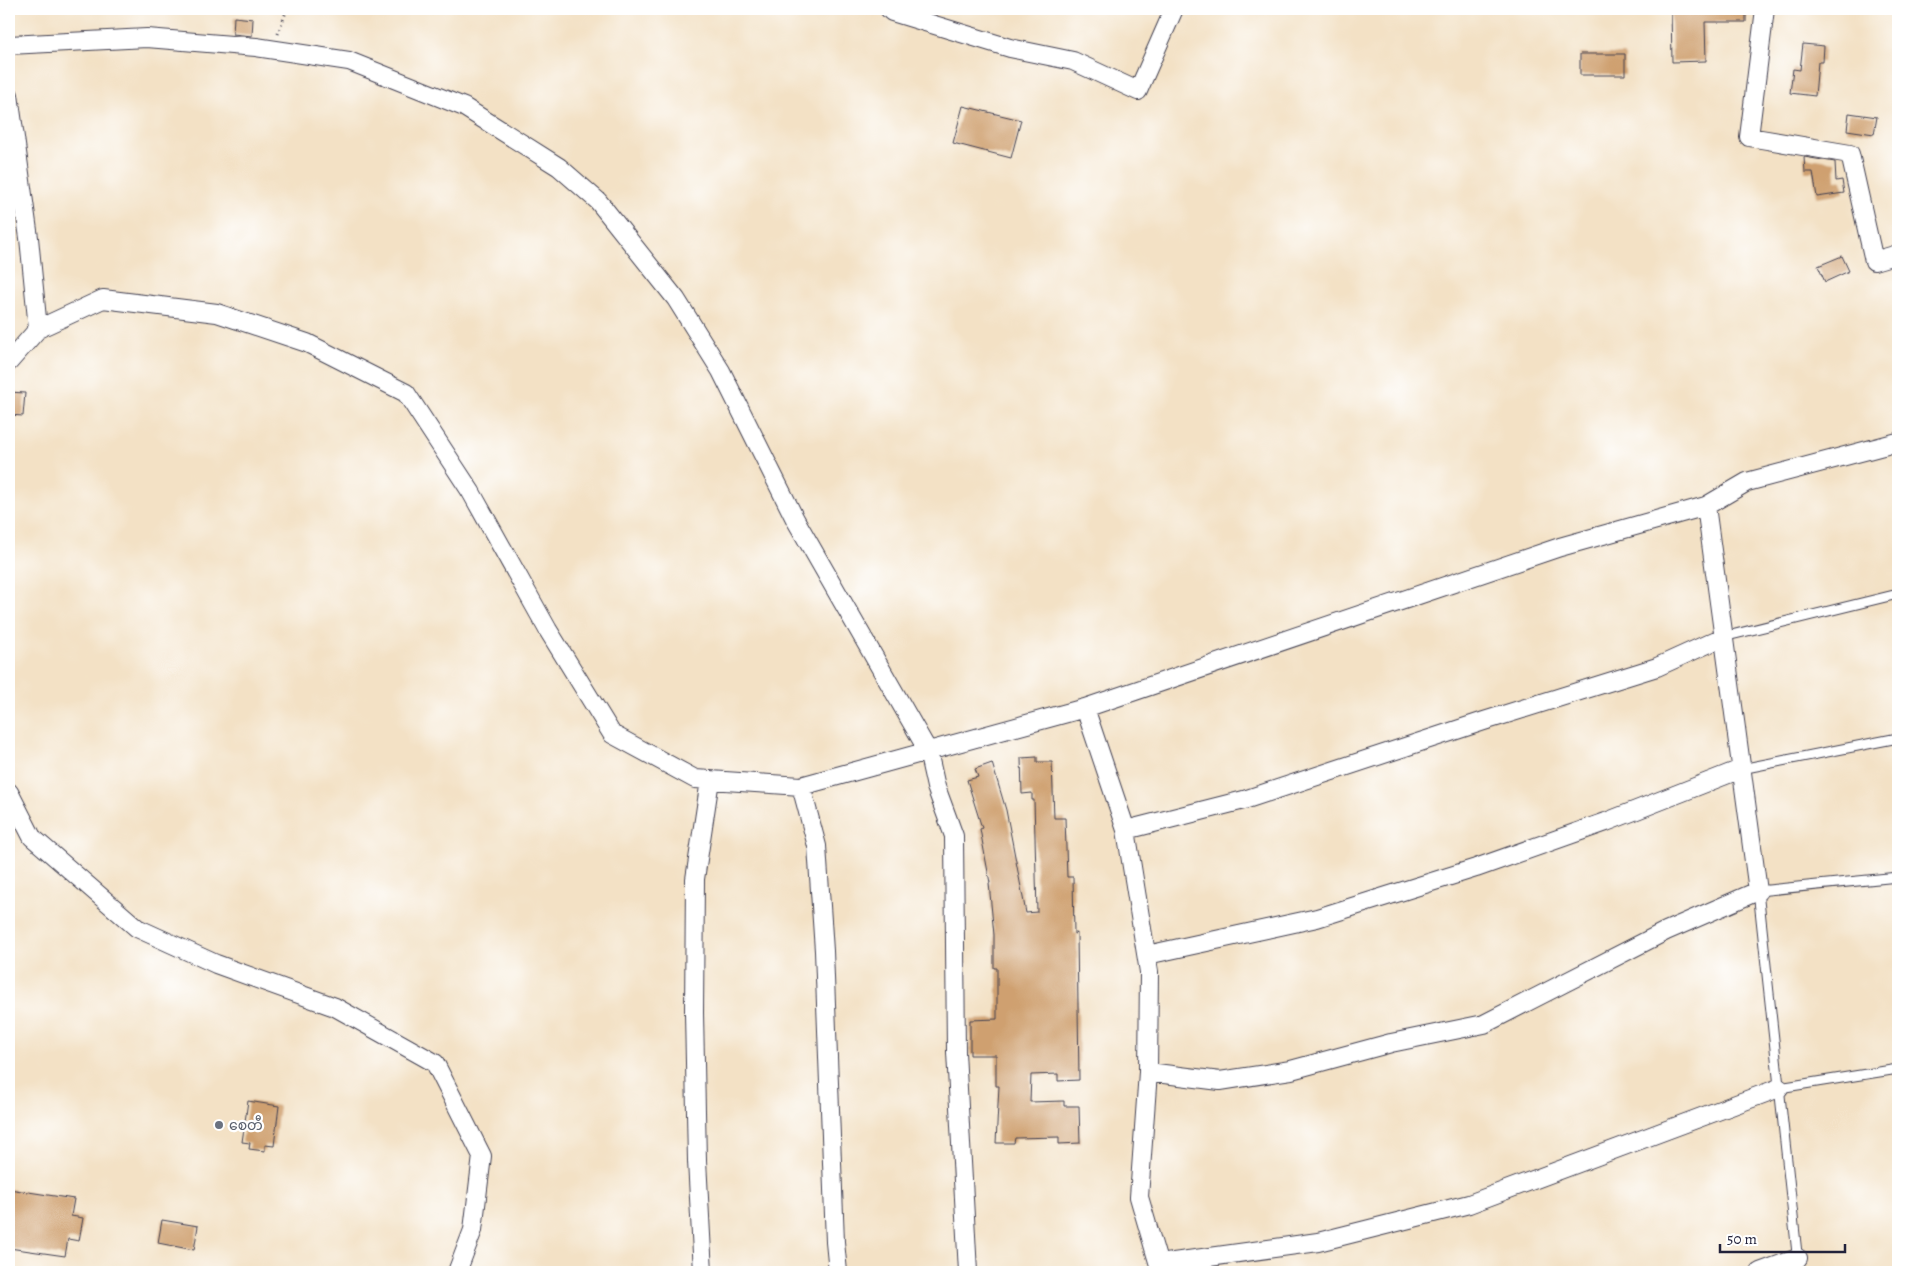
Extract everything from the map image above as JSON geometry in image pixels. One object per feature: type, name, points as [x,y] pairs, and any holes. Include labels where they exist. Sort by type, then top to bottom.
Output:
[{"type":"street","points":[[889,9],[892,12],[1010,48],[1073,61],[1138,91],[1174,9]]},
{"type":"street","points":[[1765,9],[1749,137],[1850,154],[1874,260],[1898,254]]},
{"type":"street","points":[[9,45],[147,38],[273,50],[349,61],[464,107],[559,167],[598,201],[676,299],[721,371],[795,519],[928,751],[936,787],[954,836],[956,1052],[968,1272]]},
{"type":"street","points":[[9,95],[29,238],[38,329]]},
{"type":"street","points":[[9,362],[38,329],[104,299],[217,313],[307,343],[406,393],[471,492],[548,630],[612,734],[695,778],[801,786],[1084,708],[1560,547],[1706,506],[1747,482],[1898,442]]},
{"type":"street","points":[[1148,1072],[1220,1081],[1291,1070],[1391,1043],[1484,1024],[1666,931],[1758,891],[1706,506]]},
{"type":"street","points":[[1126,830],[1244,800],[1484,721],[1657,667],[1724,637]]},
{"type":"street","points":[[1084,708],[1126,830],[1150,972],[1148,1072],[1139,1197],[1160,1268],[1318,1242],[1468,1204],[1779,1088]]},
{"type":"street","points":[[1146,955],[1327,915],[1476,868],[1569,835],[1742,769]]},
{"type":"street","points":[[703,1272],[697,1161],[694,1033],[695,879],[710,780]]},
{"type":"street","points":[[801,786],[817,846],[824,950],[832,1176],[838,1272]]},
{"type":"street","points":[[9,792],[32,837],[137,928],[216,964],[335,1007],[435,1063],[482,1156],[473,1230],[457,1272]]},
{"type":"street","points":[[1760,1272],[1799,1265]]},
{"type":"lane","points":[[1724,637],[1898,594]]},
{"type":"lane","points":[[1742,769],[1898,738]]},
{"type":"lane","points":[[1799,1265],[1758,891],[1898,877]]},
{"type":"lane","points":[[1779,1088],[1898,1069]]},
{"type":"path","points":[[273,50],[287,9]]},
{"type":"building","points":[[1671,9],[1746,9],[1746,22],[1705,22],[1706,61],[1672,62]]},
{"type":"building","points":[[234,17],[253,19],[252,36],[233,34]]},
{"type":"building","points":[[1803,44],[1824,46],[1823,62],[1818,62],[1815,96],[1790,93],[1793,69],[1800,70]]},
{"type":"building","points":[[1580,54],[1625,54],[1625,75],[1580,75]]},
{"type":"building","points":[[963,106],[1021,120],[1011,158],[953,143]]},
{"type":"building","points":[[1849,113],[1877,117],[1874,134],[1847,130]]},
{"type":"building","points":[[1804,157],[1835,162],[1836,181],[1842,180],[1844,193],[1817,197],[1813,172],[1805,172]]},
{"type":"building","points":[[1842,256],[1849,271],[1825,282],[1818,266]]},
{"type":"building","points":[[9,392],[25,393],[23,416],[9,415]]},
{"type":"building","points":[[1037,757],[1037,762],[1052,762],[1054,818],[1065,818],[1067,877],[1073,877],[1074,934],[1077,933],[1079,1080],[1058,1081],[1058,1074],[1031,1075],[1030,1102],[1064,1101],[1064,1106],[1079,1106],[1080,1143],[1059,1144],[1059,1137],[1015,1138],[1014,1143],[996,1143],[999,1086],[996,1086],[996,1055],[970,1055],[970,1020],[997,1019],[997,968],[994,968],[994,935],[990,883],[980,829],[982,828],[967,780],[978,777],[975,769],[992,763],[1006,810],[1026,913],[1037,912],[1034,800],[1032,800],[1032,793],[1022,794],[1021,758]]},
{"type":"building","points":[[248,1101],[279,1106],[274,1146],[265,1145],[265,1151],[249,1149],[250,1143],[242,1142]]},
{"type":"building","points":[[9,1189],[74,1199],[71,1216],[83,1218],[79,1241],[68,1239],[65,1256],[9,1248]]},
{"type":"building","points":[[162,1220],[198,1226],[194,1250],[158,1243]]},
{"type":"place","name":"စေတီ","points":[[219,1125]]}]
